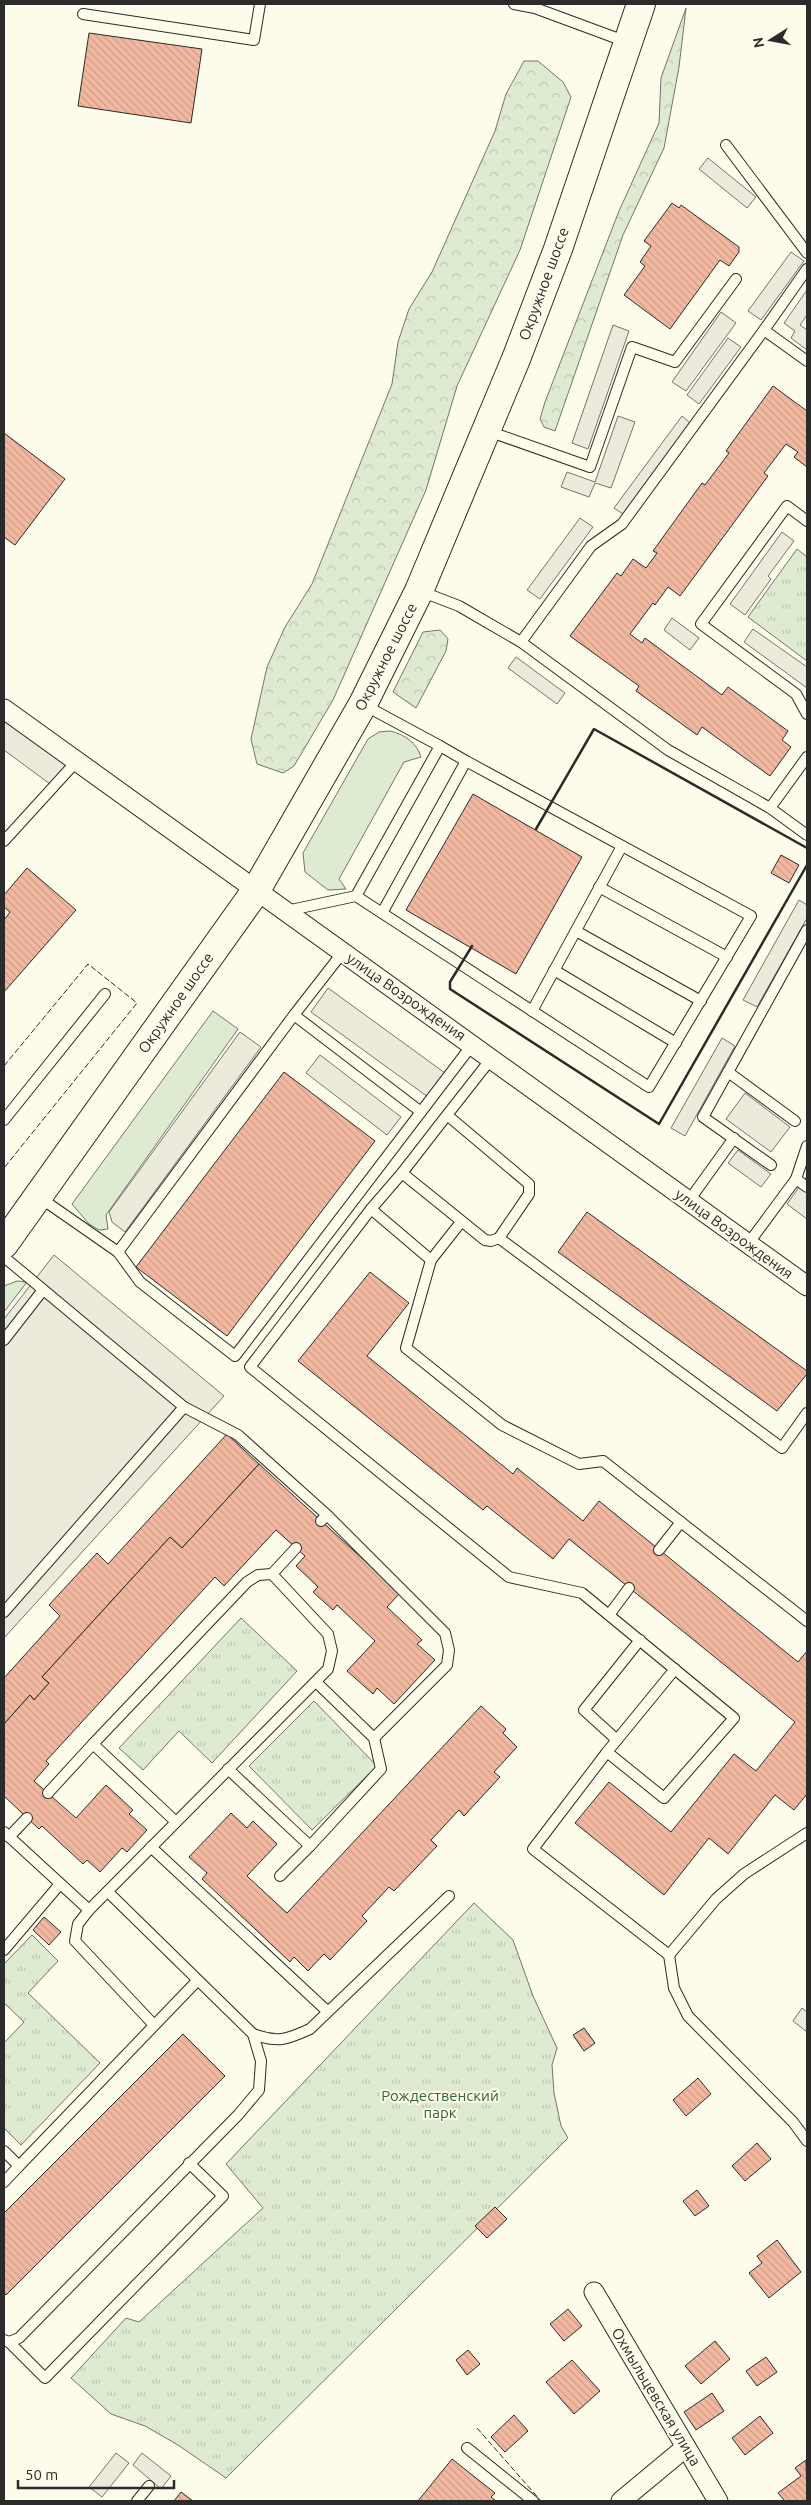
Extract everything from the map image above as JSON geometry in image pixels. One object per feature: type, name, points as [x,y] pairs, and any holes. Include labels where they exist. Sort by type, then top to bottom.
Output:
[{"type":"main road","name":"Окружное шоссе","points":[[4,1244],[255,892],[362,704],[419,591],[487,430],[558,249],[626,42],[641,4]]},
{"type":"street","name":"улица Возрождения","points":[[4,709],[255,892],[342,952],[807,1286]]},
{"type":"street","name":"Охмыльцевская улица","points":[[594,2292],[718,2501]]},
{"type":"street","points":[[621,2501],[686,2447]]},
{"type":"lane","points":[[84,14],[254,40],[260,4]]},
{"type":"lane","points":[[514,4],[535,8],[626,42]]},
{"type":"lane","points":[[726,145],[807,253]]},
{"type":"lane","points":[[521,642],[591,546],[622,524],[807,269]]},
{"type":"lane","points":[[487,430],[590,467],[632,347],[675,362],[736,279]]},
{"type":"lane","points":[[764,330],[807,362]]},
{"type":"lane","points":[[807,521],[787,506],[701,624],[796,694],[807,714]]},
{"type":"lane","points":[[419,591],[459,606],[521,642],[668,750],[770,808],[807,835]]},
{"type":"lane","points":[[284,912],[356,896],[650,1087],[751,916],[362,704]]},
{"type":"lane","points":[[356,896],[440,746]]},
{"type":"lane","points":[[770,808],[807,756]]},
{"type":"lane","points":[[382,913],[466,761]]},
{"type":"lane","points":[[4,841],[76,762]]},
{"type":"lane","points":[[532,1010],[622,846]]},
{"type":"lane","points":[[599,887],[727,957]]},
{"type":"lane","points":[[771,1165],[703,1117],[807,930]]},
{"type":"lane","points":[[576,931],[701,1001]]},
{"type":"lane","points":[[118,1252],[342,952]]},
{"type":"lane","points":[[554,970],[676,1042]]},
{"type":"lane","points":[[4,1120],[105,994]]},
{"type":"lane","points":[[294,1015],[421,1112]]},
{"type":"lane","points":[[38,1196],[118,1252],[140,1282],[236,1356],[472,1045]]},
{"type":"lane","points":[[491,1059],[371,1209],[250,1367],[509,1577],[582,1592],[734,1718],[664,1798],[607,1752]]},
{"type":"lane","points":[[728,1072],[795,1121]]},
{"type":"lane","points":[[402,1172],[485,1240],[492,1241],[499,1238],[529,1194],[529,1184],[447,1115]]},
{"type":"lane","points":[[688,1202],[734,1138]]},
{"type":"lane","points":[[748,1244],[796,1179],[807,1146]]},
{"type":"lane","points":[[796,1179],[807,1187]]},
{"type":"lane","points":[[371,1209],[431,1260]]},
{"type":"lane","points":[[462,1222],[431,1260],[406,1348],[502,1425],[579,1464],[604,1461],[807,1621]]},
{"type":"lane","points":[[499,1238],[782,1448],[807,1413]]},
{"type":"lane","points":[[4,1257],[184,1407],[238,1435],[445,1633],[449,1650],[447,1665],[374,1738]]},
{"type":"lane","points":[[4,1340],[43,1290]]},
{"type":"lane","points":[[4,1612],[184,1407]]},
{"type":"lane","points":[[659,1550],[682,1522]]},
{"type":"lane","points":[[272,1574],[296,1548]]},
{"type":"lane","points":[[48,1793],[247,1582],[258,1574],[272,1574],[328,1634],[332,1651],[328,1669],[228,1770],[174,1821],[78,1924],[75,1940],[154,2025]]},
{"type":"lane","points":[[609,1615],[629,1588]]},
{"type":"lane","points":[[617,1740],[584,1710],[640,1640]]},
{"type":"lane","points":[[675,1669],[607,1752],[533,1849],[669,1955],[674,1988],[688,2016],[793,2122],[807,2141]]},
{"type":"lane","points":[[280,1876],[381,1769],[374,1738],[316,1682]]},
{"type":"lane","points":[[93,1744],[174,1821]]},
{"type":"lane","points":[[228,1770],[310,1846]]},
{"type":"lane","points":[[27,1818],[6,1835],[89,1910]]},
{"type":"lane","points":[[669,1955],[716,1899],[744,1874],[807,1833]]},
{"type":"lane","points":[[151,1847],[327,2011]]},
{"type":"lane","points":[[4,1950],[60,1884]]},
{"type":"lane","points":[[108,1892],[252,2034],[269,2040],[287,2040],[310,2029],[449,1896]]},
{"type":"lane","points":[[4,2182],[197,1981]]},
{"type":"lane","points":[[7,2341],[19,2338],[238,2114],[259,2090],[261,2061],[252,2034]]},
{"type":"lane","points":[[4,2151],[19,2166]]},
{"type":"lane","points":[[7,2341],[45,2378],[223,2196],[190,2163]]},
{"type":"lane","points":[[467,2448],[533,2501]]},
{"type":"lane","points":[[137,2501],[149,2486]]},
{"type":"green space","points":[[686,8],[679,67],[664,148],[623,235],[555,431],[544,427],[540,419],[545,402],[619,211],[659,123],[661,78]]},
{"type":"green space","points":[[524,61],[538,61],[563,82],[571,97],[520,250],[457,386],[426,490],[333,700],[294,766],[283,773],[257,764],[251,739],[267,667],[285,627],[312,584],[392,384],[398,342],[409,309],[432,272],[495,131],[506,94]]},
{"type":"green space","points":[[797,549],[807,557],[807,661],[748,617]]},
{"type":"green space","points":[[440,630],[448,639],[446,651],[416,708],[393,692],[423,632]]},
{"type":"green space","points":[[390,731],[400,734],[413,743],[421,757],[404,762],[339,879],[346,889],[328,890],[305,872],[303,853],[368,739],[379,732]]},
{"type":"green space","points":[[213,1011],[238,1029],[106,1215],[108,1229],[99,1230],[89,1224],[72,1204]]},
{"type":"green space","points":[[17,1281],[27,1282],[4,1312],[4,1286]]},
{"type":"green space","points":[[241,1618],[297,1671],[212,1763],[179,1731],[143,1770],[119,1748]]},
{"type":"green space","points":[[314,1701],[377,1766],[312,1830],[249,1766]]},
{"type":"green space","name":"Рождественский парк","points":[[474,1903],[513,1940],[533,1996],[557,2048],[552,2065],[554,2093],[561,2126],[568,2138],[226,2478],[178,2445],[145,2426],[111,2414],[71,2378],[126,2318],[139,2322],[263,2208],[226,2164]]},
{"type":"green space","points":[[32,1935],[58,1961],[28,1993],[100,2063],[21,2145],[4,2128],[4,2043],[24,2022],[4,2003],[4,1964]]},
{"type":"shaded area","points":[[708,158],[756,197],[747,208],[699,169]]},
{"type":"shaded area","points":[[791,252],[804,261],[761,320],[748,311]]},
{"type":"shaded area","points":[[807,290],[807,315],[800,325],[807,330],[807,350],[791,338],[795,331],[784,323]]},
{"type":"shaded area","points":[[721,312],[736,323],[686,391],[672,382]]},
{"type":"shaded area","points":[[613,325],[629,331],[588,449],[572,443]]},
{"type":"shaded area","points":[[728,338],[741,347],[699,404],[687,395]]},
{"type":"shaded area","points":[[618,416],[635,422],[611,488],[595,483],[589,497],[561,487],[567,472],[595,482]]},
{"type":"shaded area","points":[[682,416],[690,423],[623,514],[614,508]]},
{"type":"shaded area","points":[[580,518],[593,527],[540,599],[527,590]]},
{"type":"shaded area","points":[[782,532],[794,541],[768,576],[771,579],[745,615],[730,604]]},
{"type":"shaded area","points":[[672,618],[699,638],[690,650],[664,630]]},
{"type":"shaded area","points":[[753,629],[807,667],[807,688],[744,642]]},
{"type":"shaded area","points":[[516,657],[565,693],[557,704],[508,668]]},
{"type":"shaded area","points":[[4,715],[72,765],[50,784],[4,750]]},
{"type":"shaded area","points":[[799,900],[807,905],[807,918],[757,1007],[743,1000]]},
{"type":"shaded area","points":[[328,988],[445,1073],[428,1097],[311,1012]]},
{"type":"shaded area","points":[[240,1032],[261,1047],[125,1232],[112,1222],[109,1212]]},
{"type":"shaded area","points":[[722,1038],[735,1046],[685,1136],[671,1128]]},
{"type":"shaded area","points":[[320,1055],[401,1117],[387,1135],[306,1073]]},
{"type":"shaded area","points":[[745,1093],[790,1127],[771,1152],[726,1119]]},
{"type":"shaded area","points":[[738,1150],[771,1174],[761,1187],[728,1163]]},
{"type":"shaded area","points":[[807,1176],[807,1219],[787,1204]]},
{"type":"shaded area","points":[[54,1255],[224,1396],[4,1638],[4,1319]]},
{"type":"shaded area","points":[[802,2008],[807,2012],[807,2032],[793,2021]]},
{"type":"shaded area","points":[[116,2453],[129,2463],[102,2497],[89,2487]]},
{"type":"shaded area","points":[[142,2453],[171,2476],[161,2489],[133,2465]]},
{"type":"building","points":[[89,33],[202,49],[191,123],[78,106]]},
{"type":"building","points":[[672,203],[679,208],[681,205],[739,247],[739,252],[729,266],[720,260],[670,329],[624,295],[645,266],[640,262],[651,246],[644,241]]},
{"type":"building","points":[[773,386],[807,411],[807,467],[794,457],[798,452],[786,444],[764,473],[768,476],[680,596],[668,587],[655,605],[653,603],[630,634],[642,643],[645,638],[722,695],[728,687],[788,731],[782,740],[791,747],[770,776],[702,727],[697,735],[636,691],[639,686],[570,636],[617,573],[621,576],[633,559],[646,568],[657,553],[653,551],[702,483],[705,485],[729,453],[726,451]]},
{"type":"building","points":[[4,433],[65,479],[15,545],[4,537]]},
{"type":"building","points":[[473,794],[582,857],[516,974],[406,910]]},
{"type":"building","points":[[781,855],[799,865],[789,883],[771,873]]},
{"type":"building","points":[[27,868],[76,910],[4,992],[4,920],[10,912],[4,907],[4,895]]},
{"type":"building","points":[[284,1072],[375,1141],[227,1336],[136,1267]]},
{"type":"building","points":[[587,1212],[807,1371],[807,1374],[777,1411],[558,1252]]},
{"type":"building","points":[[370,1272],[409,1303],[367,1356],[513,1474],[517,1468],[583,1521],[599,1501],[798,1662],[807,1651],[807,1794],[794,1810],[775,1795],[728,1854],[709,1838],[664,1895],[575,1823],[609,1782],[671,1832],[734,1754],[756,1771],[795,1722],[569,1539],[553,1559],[487,1506],[483,1510],[298,1361]]},
{"type":"building","points":[[227,1434],[259,1464],[182,1548],[170,1537],[42,1677],[49,1683],[34,1700],[30,1695],[4,1724],[4,1678],[60,1616],[49,1605],[97,1553],[108,1564]]},
{"type":"building","points":[[259,1464],[400,1593],[387,1607],[422,1640],[417,1644],[435,1660],[394,1704],[377,1688],[373,1694],[347,1671],[375,1641],[337,1605],[333,1610],[313,1592],[318,1587],[296,1566],[305,1556],[276,1530],[224,1586],[215,1577],[46,1761],[49,1764],[34,1781],[76,1818],[106,1785],[133,1810],[129,1814],[147,1830],[127,1852],[122,1848],[100,1872],[87,1860],[83,1864],[42,1826],[39,1829],[4,1796],[4,1724],[30,1695],[34,1700],[49,1683],[42,1677],[170,1537],[182,1548]]},
{"type":"building","points":[[481,1706],[506,1729],[503,1733],[517,1747],[494,1772],[500,1777],[464,1816],[459,1810],[431,1840],[437,1846],[394,1891],[389,1887],[362,1916],[367,1921],[330,1960],[324,1954],[308,1971],[294,1957],[290,1962],[202,1879],[207,1873],[189,1857],[231,1813],[247,1828],[253,1821],[277,1844],[247,1876],[287,1913]]},
{"type":"building","points":[[44,1917],[61,1932],[49,1945],[33,1930]]},
{"type":"building","points":[[584,2028],[595,2043],[584,2051],[573,2035]]},
{"type":"building","points":[[183,2034],[225,2076],[6,2295],[4,2293],[4,2213]]},
{"type":"building","points":[[698,2078],[711,2094],[686,2116],[673,2100]]},
{"type":"building","points":[[757,2143],[771,2159],[745,2181],[732,2166]]},
{"type":"building","points":[[697,2190],[709,2206],[695,2216],[683,2201]]},
{"type":"building","points":[[495,2207],[507,2219],[487,2238],[475,2226]]},
{"type":"building","points":[[777,2240],[801,2272],[769,2298],[749,2273],[762,2263],[757,2256]]},
{"type":"building","points":[[568,2309],[582,2326],[564,2341],[550,2324]]},
{"type":"building","points":[[715,2341],[730,2359],[701,2384],[685,2366]]},
{"type":"building","points":[[468,2350],[480,2364],[467,2375],[456,2360]]},
{"type":"building","points":[[766,2357],[777,2372],[757,2386],[746,2371]]},
{"type":"building","points":[[572,2360],[600,2391],[574,2414],[546,2382]]},
{"type":"building","points":[[712,2393],[724,2411],[696,2430],[684,2412]]},
{"type":"building","points":[[514,2415],[528,2431],[505,2452],[491,2437]]},
{"type":"building","points":[[760,2416],[773,2433],[745,2455],[732,2438]]},
{"type":"building","points":[[452,2459],[495,2493],[491,2497],[496,2501],[418,2501]]},
{"type":"building","points":[[806,2460],[807,2501],[785,2501],[778,2493],[801,2476],[795,2468]]},
{"type":"building","points":[[181,2492],[193,2501],[174,2501]]},
{"type":"fence","points":[[4,1066],[88,964],[137,1003],[4,1168]]},
{"type":"fence","points":[[477,2428],[541,2501]]},
{"type":"wall","points":[[536,829],[594,729],[807,848]]},
{"type":"wall","points":[[472,946],[450,982],[450,989],[659,1124],[807,865]]}]
